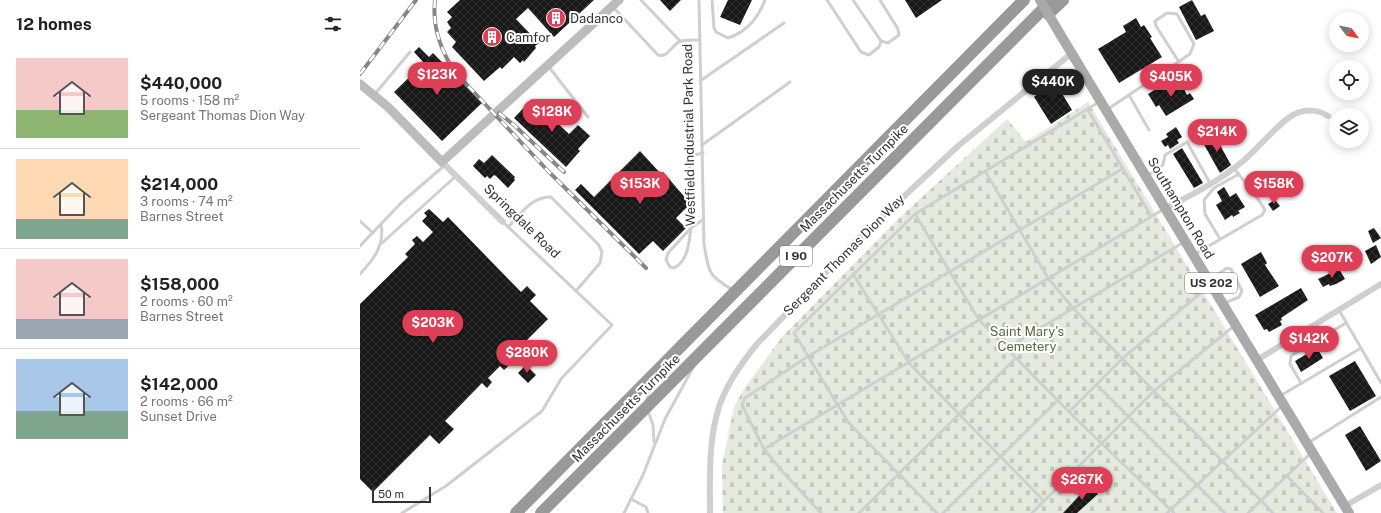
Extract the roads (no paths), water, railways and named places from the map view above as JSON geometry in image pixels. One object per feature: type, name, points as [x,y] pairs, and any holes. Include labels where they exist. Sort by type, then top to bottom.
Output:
[{"type":"highway","name":"Massachusetts Turnpike","points":[[516,513],[1024,0]]},
{"type":"highway","name":"Massachusetts Turnpike","points":[[541,513],[1052,0]]},
{"type":"highway","points":[[910,143],[967,93],[1063,0]]},
{"type":"main road","name":"Southampton Road","points":[[1040,0],[1347,510]]},
{"type":"street","points":[[443,163],[615,3]]},
{"type":"street","name":"Sergeant Thomas Dion Way","points":[[710,513],[712,450],[718,412],[728,387],[745,359],[757,344],[855,242],[952,151],[1072,53]]},
{"type":"street","name":"Springdale Road","points":[[360,84],[374,95],[503,222]]},
{"type":"street","points":[[1166,208],[1234,168],[1294,114],[1309,110],[1321,111],[1328,116]]},
{"type":"street","points":[[1257,360],[1381,284]]},
{"type":"street","points":[[1347,510],[1381,485]]},
{"type":"lane","points":[[641,0],[680,41]]},
{"type":"lane","name":"Westfield Industrial Park Road","points":[[699,0],[704,244],[708,270],[715,279],[736,292]]},
{"type":"lane","points":[[712,0],[714,28],[716,32],[728,38],[734,36],[752,24],[759,14],[765,0]]},
{"type":"lane","points":[[827,0],[860,52],[869,55],[879,47],[881,41]]},
{"type":"lane","points":[[854,0],[881,41],[888,43],[898,35],[898,29],[880,0]]},
{"type":"lane","points":[[615,3],[658,55],[662,56],[666,54],[680,41],[700,40]]},
{"type":"lane","points":[[937,513],[848,422],[807,357],[794,333],[915,214],[1088,110],[1129,95],[1190,54],[1194,44],[1177,14],[1167,13],[1155,21],[1156,26],[1178,62]]},
{"type":"lane","points":[[700,81],[784,22]]},
{"type":"lane","points":[[374,95],[410,52]]},
{"type":"lane","points":[[547,65],[588,117]]},
{"type":"lane","points":[[702,145],[790,82]]},
{"type":"lane","points":[[1129,95],[1149,130]]},
{"type":"lane","points":[[1088,110],[1151,216]]},
{"type":"lane","points":[[1147,176],[1163,166],[1165,155],[1187,142],[1210,183]]},
{"type":"lane","points":[[703,153],[690,156],[689,162],[692,194],[691,228],[688,251],[680,265],[674,268],[670,267],[666,260],[668,253],[691,228],[704,219]]},
{"type":"lane","points":[[360,246],[402,202],[443,163]]},
{"type":"lane","points":[[1194,255],[1262,215],[1265,210],[1256,194],[1234,168]]},
{"type":"lane","points":[[821,513],[764,449],[742,405],[746,398],[807,357],[1122,169]]},
{"type":"lane","points":[[986,171],[1048,278],[1073,308],[1124,358],[1154,391],[1273,513]]},
{"type":"lane","points":[[1220,239],[1205,214],[1204,200],[1208,194],[1238,174]]},
{"type":"lane","points":[[360,274],[369,265],[382,243],[456,176]]},
{"type":"lane","points":[[508,227],[534,200],[543,196],[551,197],[598,244],[602,252],[600,263],[576,291]]},
{"type":"lane","points":[[764,449],[1166,208]]},
{"type":"lane","points":[[915,214],[979,320],[1069,412],[1174,513]]},
{"type":"lane","points":[[360,221],[373,233]]},
{"type":"lane","name":"Springdale Road","points":[[402,513],[446,486],[542,411],[561,379],[612,324],[503,222]]},
{"type":"lane","points":[[381,224],[383,235],[382,243]]},
{"type":"lane","points":[[1007,348],[1186,241]]},
{"type":"lane","points":[[1069,412],[1124,358],[1202,292],[1227,268],[1231,269],[1242,291],[1239,297],[1224,304]]},
{"type":"lane","points":[[853,274],[909,363],[1044,501]]},
{"type":"lane","points":[[1339,310],[1381,383]]},
{"type":"lane","points":[[1301,383],[1290,364],[1291,356],[1346,323]]},
{"type":"lane","points":[[1032,513],[1154,391],[1236,325]]},
{"type":"lane","points":[[624,513],[643,475],[654,444],[679,392],[707,346]]},
{"type":"lane","points":[[1167,513],[1301,383],[1361,348]]},
{"type":"lane","points":[[859,513],[1016,358]]},
{"type":"lane","points":[[651,378],[646,408],[653,422],[654,444]]},
{"type":"lane","points":[[1097,385],[1130,416],[1225,513]]},
{"type":"lane","points":[[1248,513],[1287,476],[1310,448],[1381,397]]},
{"type":"lane","points":[[943,513],[1058,400]]},
{"type":"lane","points":[[1287,476],[1323,513]]},
{"type":"lane","points":[[631,499],[646,507],[648,513]]},
{"type":"railway","points":[[360,74],[416,0]]},
{"type":"railway","points":[[435,0],[434,10],[436,29],[442,47],[455,72],[548,171],[646,268]]},
{"type":"railway","points":[[499,113],[564,172]]},
{"type":"place","name":"Dadanco","points":[[556,18]]},
{"type":"place","name":"Camfor","points":[[492,37]]},
{"type":"park label","name":"Saint Mary's Cemetery","points":[[1027,338]]}]
